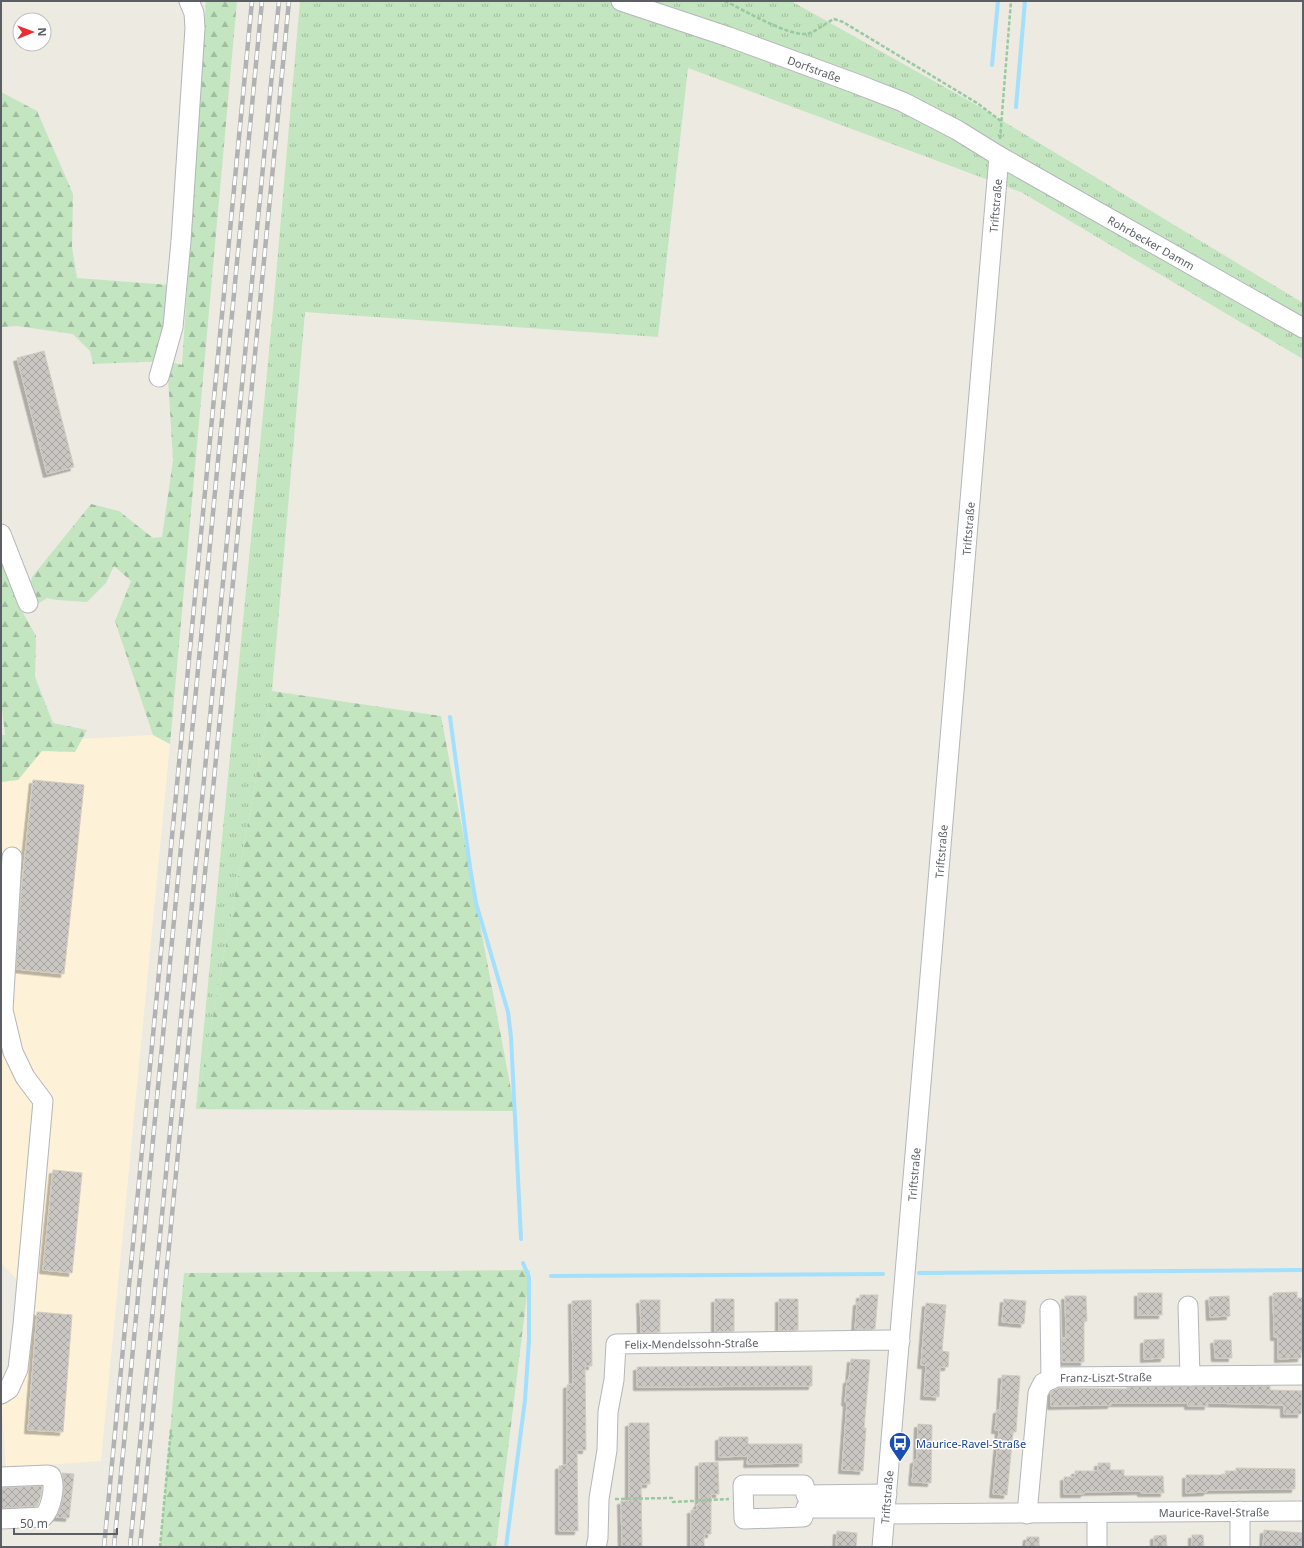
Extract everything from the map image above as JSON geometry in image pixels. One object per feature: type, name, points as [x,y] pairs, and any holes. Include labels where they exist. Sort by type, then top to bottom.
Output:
[{"type":"street","points":[[159,377],[173,326],[181,241],[195,28],[194,13],[189,1]]},
{"type":"street","name":"Dorfstraße","points":[[621,1],[728,37],[903,102],[958,130],[999,156]]},
{"type":"street","name":"Rohrbecker Damm","points":[[999,156],[1303,328]]},
{"type":"street","name":"Triftstraße","points":[[882,1547],[999,156]]},
{"type":"street","points":[[1,534],[28,603]]},
{"type":"street","points":[[1,1394],[8,1389],[18,1369],[43,1101],[25,1077],[12,1052],[4,1010],[12,856]]},
{"type":"street","points":[[1188,1306],[1190,1376]]},
{"type":"street","points":[[1050,1308],[1051,1379]]},
{"type":"street","name":"Felix-Mendelssohn-Straße","points":[[596,1547],[598,1538],[599,1499],[607,1450],[608,1412],[614,1380],[616,1344],[900,1341]]},
{"type":"street","name":"Franz-Liszt-Straße","points":[[1027,1514],[1038,1393],[1043,1383],[1056,1377],[1303,1375]]},
{"type":"street","points":[[1,1477],[48,1475],[51,1476],[53,1484],[50,1508],[43,1517],[1,1519]]},
{"type":"street","points":[[743,1485],[804,1485],[806,1501],[803,1517],[744,1519],[743,1485]]},
{"type":"street","name":"Maurice-Ravel-Straße","points":[[806,1501],[1027,1514],[1303,1511]]},
{"type":"street","points":[[1240,1511],[1240,1547]]},
{"type":"street","points":[[1097,1513],[1097,1547]]},
{"type":"path","points":[[725,1],[779,28],[796,33],[808,34],[834,19],[843,22],[977,103],[1001,121]]},
{"type":"path","points":[[999,156],[1011,1]]},
{"type":"path","points":[[160,1547],[171,1429]]},
{"type":"path","points":[[599,1499],[672,1498],[673,1502],[743,1499]]},
{"type":"shaded area","points":[[153,735],[170,744],[101,1461],[6,1468],[1,1400],[15,1370],[23,1286],[1,1263],[1,776],[40,741]]},
{"type":"green space","points":[[206,1],[237,1],[170,744],[153,735],[115,621],[131,581],[114,566],[106,583],[87,602],[47,598],[23,613],[36,636],[35,677],[53,723],[87,730],[75,752],[42,751],[18,780],[1,782],[1,735],[5,735],[1,701],[1,543],[28,597],[32,577],[91,504],[119,511],[153,538],[162,537],[173,460],[167,361],[182,365]]},
{"type":"green space","points":[[300,1],[791,1],[973,103],[1303,303],[1303,359],[1021,192],[688,68],[658,337],[305,312],[272,691],[196,1109],[273,310]]},
{"type":"green space","points":[[1,92],[37,111],[73,194],[72,247],[77,278],[170,285],[167,361],[93,364],[90,351],[73,334],[17,326],[1,327]]},
{"type":"green space","points":[[272,691],[441,716],[515,1111],[196,1109]]},
{"type":"green space","points":[[530,1270],[496,1547],[160,1547],[184,1273]]},
{"type":"building","points":[[44,351],[74,467],[47,474],[17,358]]},
{"type":"building","points":[[33,780],[84,785],[64,974],[16,969],[21,892]]},
{"type":"building","points":[[53,1170],[82,1173],[72,1273],[43,1270]]},
{"type":"building","points":[[1297,1292],[1297,1298],[1303,1298],[1303,1353],[1301,1353],[1301,1358],[1278,1359],[1278,1337],[1274,1337],[1273,1293]]},
{"type":"building","points":[[1138,1293],[1162,1293],[1162,1315],[1138,1315]]},
{"type":"building","points":[[860,1295],[878,1295],[875,1329],[855,1329],[857,1302],[860,1302]]},
{"type":"building","points":[[1065,1296],[1086,1296],[1087,1321],[1084,1322],[1084,1362],[1062,1362],[1061,1338],[1066,1338]]},
{"type":"building","points":[[1229,1296],[1230,1316],[1210,1317],[1209,1297]]},
{"type":"building","points":[[715,1299],[734,1299],[734,1331],[715,1332]]},
{"type":"building","points":[[779,1299],[798,1299],[798,1330],[779,1331]]},
{"type":"building","points":[[1004,1299],[1026,1301],[1024,1324],[1002,1322]]},
{"type":"building","points":[[591,1300],[592,1366],[585,1366],[586,1450],[577,1450],[578,1531],[559,1531],[559,1466],[567,1465],[567,1385],[573,1384],[572,1301]]},
{"type":"building","points":[[640,1300],[660,1300],[660,1332],[641,1333]]},
{"type":"building","points":[[926,1303],[946,1305],[942,1351],[949,1352],[948,1367],[940,1367],[939,1397],[924,1396],[926,1365],[921,1365]]},
{"type":"building","points":[[37,1312],[72,1315],[63,1432],[28,1430]]},
{"type":"building","points":[[1164,1339],[1164,1358],[1144,1359],[1144,1340]]},
{"type":"building","points":[[1214,1340],[1231,1340],[1232,1358],[1215,1358]]},
{"type":"building","points":[[851,1359],[870,1360],[864,1428],[866,1428],[863,1471],[842,1470],[847,1403],[845,1402]]},
{"type":"building","points":[[812,1366],[812,1386],[637,1387],[637,1367]]},
{"type":"building","points":[[1002,1375],[1020,1376],[1016,1432],[1013,1432],[1007,1495],[993,1494],[999,1430],[995,1430],[997,1410],[1000,1410]]},
{"type":"building","points":[[1270,1386],[1270,1390],[1302,1391],[1301,1414],[1284,1414],[1284,1405],[1207,1403],[1208,1406],[1188,1406],[1188,1403],[1111,1403],[1111,1405],[1051,1406],[1051,1391],[1058,1388],[1127,1389],[1127,1387]]},
{"type":"building","points":[[629,1423],[649,1423],[650,1484],[641,1484],[642,1547],[622,1547],[621,1501],[629,1501]]},
{"type":"building","points":[[918,1424],[932,1425],[931,1483],[912,1482],[914,1460],[917,1460]]},
{"type":"building","points":[[719,1437],[748,1437],[748,1444],[802,1444],[802,1463],[747,1464],[748,1456],[719,1457]]},
{"type":"building","points":[[718,1462],[719,1494],[711,1494],[711,1534],[704,1534],[704,1547],[691,1547],[691,1510],[697,1510],[697,1504],[699,1504],[699,1463]]},
{"type":"building","points":[[1098,1463],[1110,1463],[1110,1470],[1124,1470],[1124,1476],[1163,1476],[1164,1493],[1141,1493],[1141,1491],[1084,1492],[1084,1494],[1064,1494],[1064,1477],[1075,1477],[1075,1471],[1098,1471]]},
{"type":"building","points":[[1236,1468],[1295,1469],[1295,1489],[1207,1490],[1207,1492],[1186,1493],[1186,1475],[1226,1475],[1225,1471],[1236,1471]]},
{"type":"building","points":[[62,1473],[74,1474],[69,1518],[56,1517],[61,1506],[64,1493]]},
{"type":"building","points":[[42,1486],[41,1495],[37,1506],[1,1508],[1,1488]]},
{"type":"building","points":[[1264,1530],[1303,1533],[1303,1547],[1263,1547]]},
{"type":"building","points":[[837,1531],[857,1533],[856,1547],[836,1547]]},
{"type":"building","points":[[1166,1535],[1167,1547],[1154,1547],[1154,1536]]},
{"type":"building","points":[[1192,1535],[1203,1535],[1204,1547],[1192,1547]]},
{"type":"building","points":[[1027,1537],[1039,1537],[1039,1547],[1026,1547]]},
{"type":"waterway","points":[[992,65],[998,1]]},
{"type":"waterway","points":[[1016,107],[1025,1]]},
{"type":"waterway","points":[[450,717],[476,903],[508,1012],[511,1037],[521,1239]]},
{"type":"waterway","points":[[506,1547],[525,1400],[529,1340],[529,1277],[523,1263]]},
{"type":"waterway","points":[[919,1273],[1303,1270]]},
{"type":"waterway","points":[[551,1276],[883,1274]]},
{"type":"railway","points":[[104,1547],[252,1]]},
{"type":"railway","points":[[114,1547],[262,1]]},
{"type":"railway","points":[[130,1547],[279,1]]},
{"type":"railway","points":[[140,1547],[289,1]]},
{"type":"place","name":"Maurice-Ravel-Straße","points":[[900,1462]]}]
